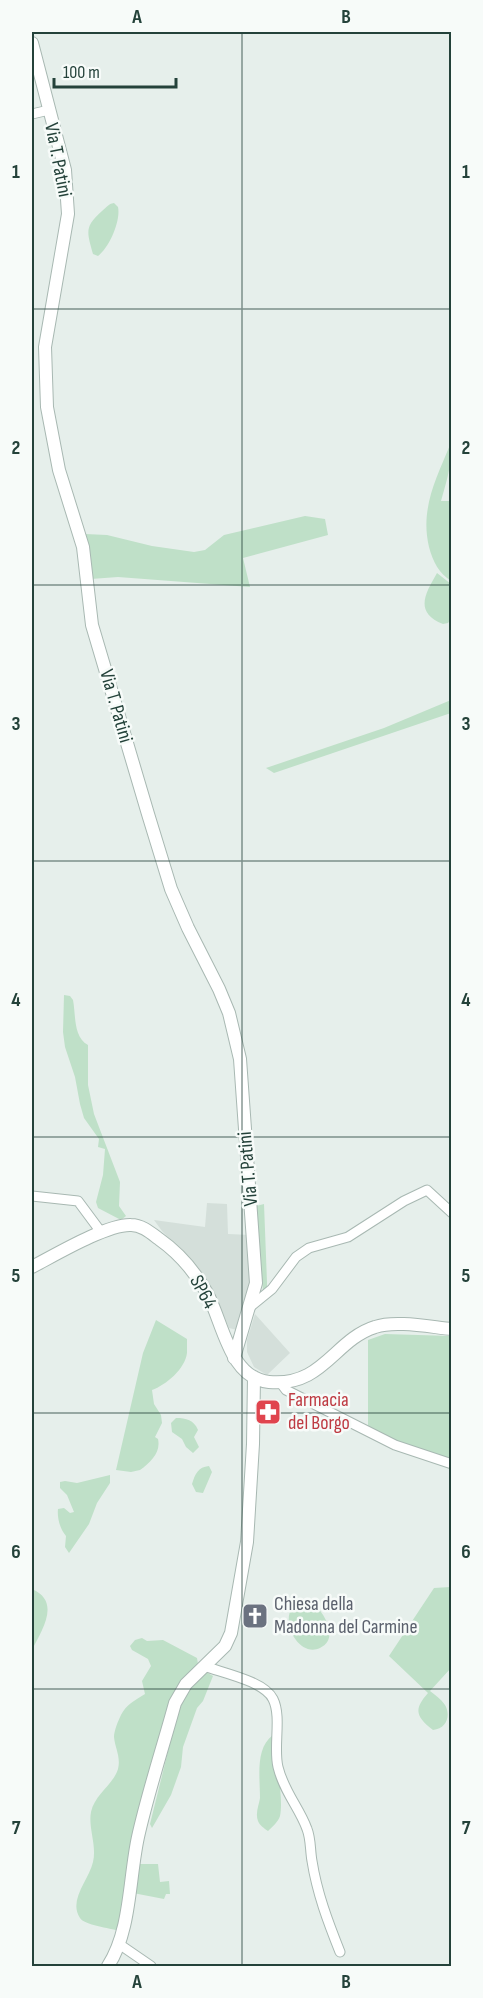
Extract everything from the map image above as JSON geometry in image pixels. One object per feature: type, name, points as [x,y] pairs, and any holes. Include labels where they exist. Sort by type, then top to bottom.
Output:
[{"type":"street","name":"Via T. Patini","points":[[32,43],[65,170],[68,214],[45,347],[47,407],[59,470],[83,547],[92,625],[171,889],[226,1005],[240,1059],[256,1283],[234,1358]]},
{"type":"street","points":[[32,114],[49,110]]},
{"type":"street","points":[[250,1307],[272,1289],[296,1257],[309,1248],[348,1237],[422,1192],[427,1190],[452,1213]]},
{"type":"street","points":[[32,1196],[78,1201],[101,1232]]},
{"type":"street","name":"SP64","points":[[32,1267],[101,1232],[132,1225],[146,1229],[169,1246],[188,1266],[207,1294],[234,1358],[254,1377]]},
{"type":"street","points":[[108,1966],[119,1944],[138,1835],[175,1703],[186,1684],[225,1646],[235,1616],[247,1542],[253,1444],[254,1377],[267,1382],[280,1382],[303,1377],[319,1369],[364,1331],[376,1326],[452,1329]]},
{"type":"street","points":[[280,1382],[286,1390],[395,1445],[452,1464]]},
{"type":"street","points":[[204,1666],[250,1682],[267,1692],[274,1700],[277,1765],[286,1792],[306,1827],[325,1916],[340,1952]]},
{"type":"street","points":[[119,1944],[151,1966]]},
{"type":"shaded area","points":[[207,1203],[227,1204],[228,1234],[250,1235],[253,1282],[237,1330],[229,1328],[201,1273],[154,1220],[205,1227]]},
{"type":"shaded area","points":[[255,1314],[290,1353],[267,1375],[254,1367],[247,1352],[247,1340]]},
{"type":"green space","points":[[114,203],[118,207],[116,227],[106,247],[98,256],[93,254],[88,230],[92,221]]},
{"type":"green space","points":[[450,445],[450,467],[441,501],[451,501],[451,581],[440,571],[432,558],[427,533],[431,494]]},
{"type":"green space","points":[[305,516],[325,519],[328,535],[243,558],[250,587],[118,577],[91,579],[85,534],[107,535],[152,546],[194,552],[205,550],[224,535]]},
{"type":"green space","points":[[437,573],[451,584],[451,619],[448,623],[443,624],[428,614],[425,608],[426,595]]},
{"type":"green space","points":[[451,700],[451,713],[274,773],[266,768],[384,728]]},
{"type":"green space","points":[[64,995],[70,996],[73,1000],[77,1031],[88,1045],[88,1085],[94,1114],[120,1182],[119,1206],[126,1216],[121,1220],[98,1208],[96,1202],[103,1175],[105,1149],[98,1147],[99,1139],[84,1118],[80,1104],[75,1077],[65,1047]]},
{"type":"green space","points":[[264,1204],[267,1289],[263,1291],[256,1206]]},
{"type":"green space","points":[[156,1320],[187,1339],[187,1353],[183,1365],[174,1376],[152,1390],[154,1404],[161,1415],[162,1423],[155,1437],[159,1444],[154,1456],[140,1470],[131,1472],[116,1470],[143,1353]]},
{"type":"green space","points":[[385,1334],[451,1336],[451,1461],[388,1438],[368,1427],[368,1340]]},
{"type":"green space","points":[[176,1418],[189,1420],[198,1430],[194,1437],[199,1447],[193,1453],[182,1439],[172,1432],[171,1423]]},
{"type":"green space","points":[[209,1466],[212,1472],[203,1493],[196,1492],[192,1484],[196,1474],[200,1469]]},
{"type":"green space","points":[[110,1475],[110,1483],[97,1503],[89,1524],[69,1553],[65,1547],[66,1536],[59,1523],[58,1509],[64,1508],[70,1513],[74,1512],[67,1495],[60,1488],[60,1482],[77,1483]]},
{"type":"green space","points":[[451,1585],[451,1668],[430,1691],[445,1705],[448,1717],[442,1727],[433,1730],[423,1721],[418,1712],[420,1704],[428,1693],[389,1656],[434,1588]]},
{"type":"green space","points":[[32,1589],[46,1601],[48,1609],[44,1626],[32,1650]]},
{"type":"green space","points":[[307,1599],[323,1615],[329,1630],[326,1643],[320,1648],[311,1650],[302,1646],[295,1639],[289,1620],[290,1611],[296,1603]]},
{"type":"green space","points":[[142,1638],[147,1641],[163,1640],[197,1658],[198,1664],[180,1688],[119,1931],[82,1920],[76,1904],[94,1856],[91,1812],[96,1800],[116,1775],[119,1765],[114,1737],[116,1726],[125,1708],[145,1694],[142,1681],[151,1666],[148,1659],[132,1650],[130,1646],[135,1640]]},
{"type":"green space","points":[[206,1672],[213,1676],[203,1701],[197,1708],[183,1747],[181,1767],[171,1795],[152,1828],[150,1824],[180,1703],[186,1690]]},
{"type":"green space","points":[[273,1735],[281,1808],[278,1820],[268,1831],[262,1827],[257,1818],[260,1798],[259,1772],[263,1747]]},
{"type":"green space","points":[[136,1864],[158,1864],[160,1882],[169,1881],[170,1894],[166,1894],[164,1899],[133,1893]]},
{"type":"place","name":"Farmacia del Borgo","points":[[268,1412]]},
{"type":"place","name":"Chiesa della Madonna del Carmine","points":[[255,1616]]}]
